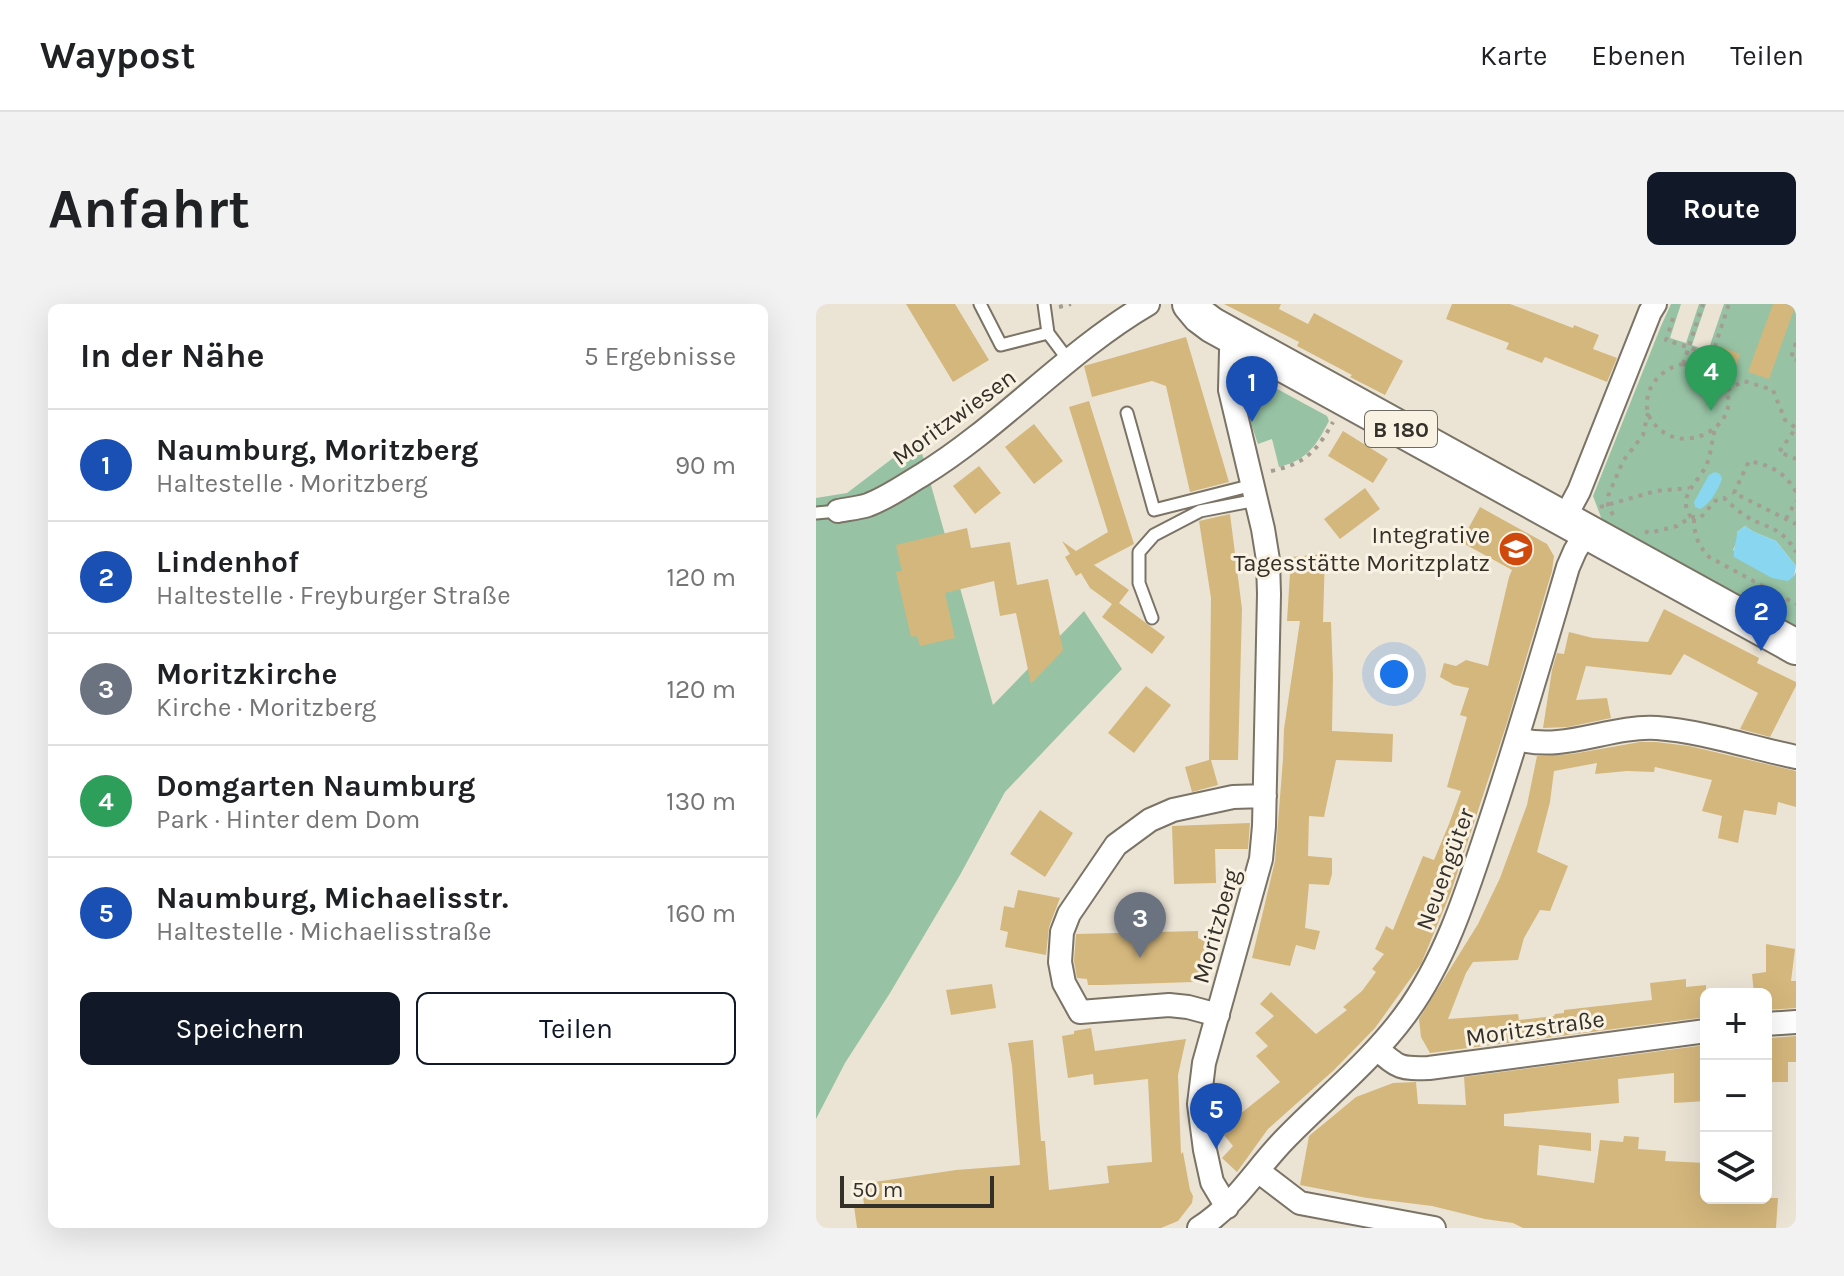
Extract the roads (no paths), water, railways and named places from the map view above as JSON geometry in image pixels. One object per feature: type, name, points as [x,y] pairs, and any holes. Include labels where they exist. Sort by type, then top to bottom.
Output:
[{"type":"main road","name":"B 180","points":[[1190,304],[1212,325],[1345,398],[1594,516],[1796,647]]},
{"type":"street","name":"Moritzwiesen","points":[[827,512],[868,505],[950,457],[990,428],[1104,332],[1148,304]]},
{"type":"street","name":"Neuengüter","points":[[1199,1228],[1227,1207],[1278,1146],[1377,1049],[1406,1015],[1450,936],[1518,739],[1568,567],[1594,516],[1579,491],[1650,312],[1664,310]]},
{"type":"street","name":"Moritzberg","points":[[1238,340],[1231,351],[1230,390],[1268,560],[1265,796],[1261,859],[1218,1015],[1169,1005],[1080,1012],[1064,983],[1060,962],[1062,932],[1069,914],[1116,845],[1150,820],[1173,810],[1233,797],[1265,796]]},
{"type":"street","points":[[1518,739],[1551,744],[1628,729],[1657,728],[1796,757]]},
{"type":"street","points":[[1218,1015],[1204,1063],[1199,1104],[1212,1182],[1227,1207]]},
{"type":"street","points":[[1772,1024],[1796,1022]]},
{"type":"street","name":"Moritzstraße","points":[[1377,1049],[1403,1069],[1429,1068],[1700,1032]]},
{"type":"street","points":[[1258,1171],[1300,1203],[1434,1228]]},
{"type":"lane","name":"Moritzwiesen","points":[[980,304],[1001,345],[1048,333]]},
{"type":"lane","points":[[1044,304],[1048,333],[1069,361]]},
{"type":"lane","points":[[1127,413],[1154,510],[1253,487]]},
{"type":"lane","points":[[1152,618],[1139,583],[1139,552],[1154,535],[1253,487]]},
{"type":"water","points":[[1715,472],[1722,479],[1716,492],[1704,507],[1695,507],[1694,502],[1709,475]]},
{"type":"water","points":[[1745,526],[1776,541],[1796,566],[1794,576],[1788,581],[1772,578],[1734,557],[1737,532]]},
{"type":"place","name":"Domgarten Naumburg","points":[[1711,411]]},
{"type":"place","name":"Naumburg, Moritzberg","points":[[1252,422]]},
{"type":"place","name":"Integrative Tagesstätte Moritzplatz","points":[[1516,549]]},
{"type":"place","name":"Lindenhof","points":[[1761,651]]},
{"type":"place","name":"Moritzkirche","points":[[1140,958]]},
{"type":"place","name":"Naumburg, Michaelisstr.","points":[[1216,1149]]}]
